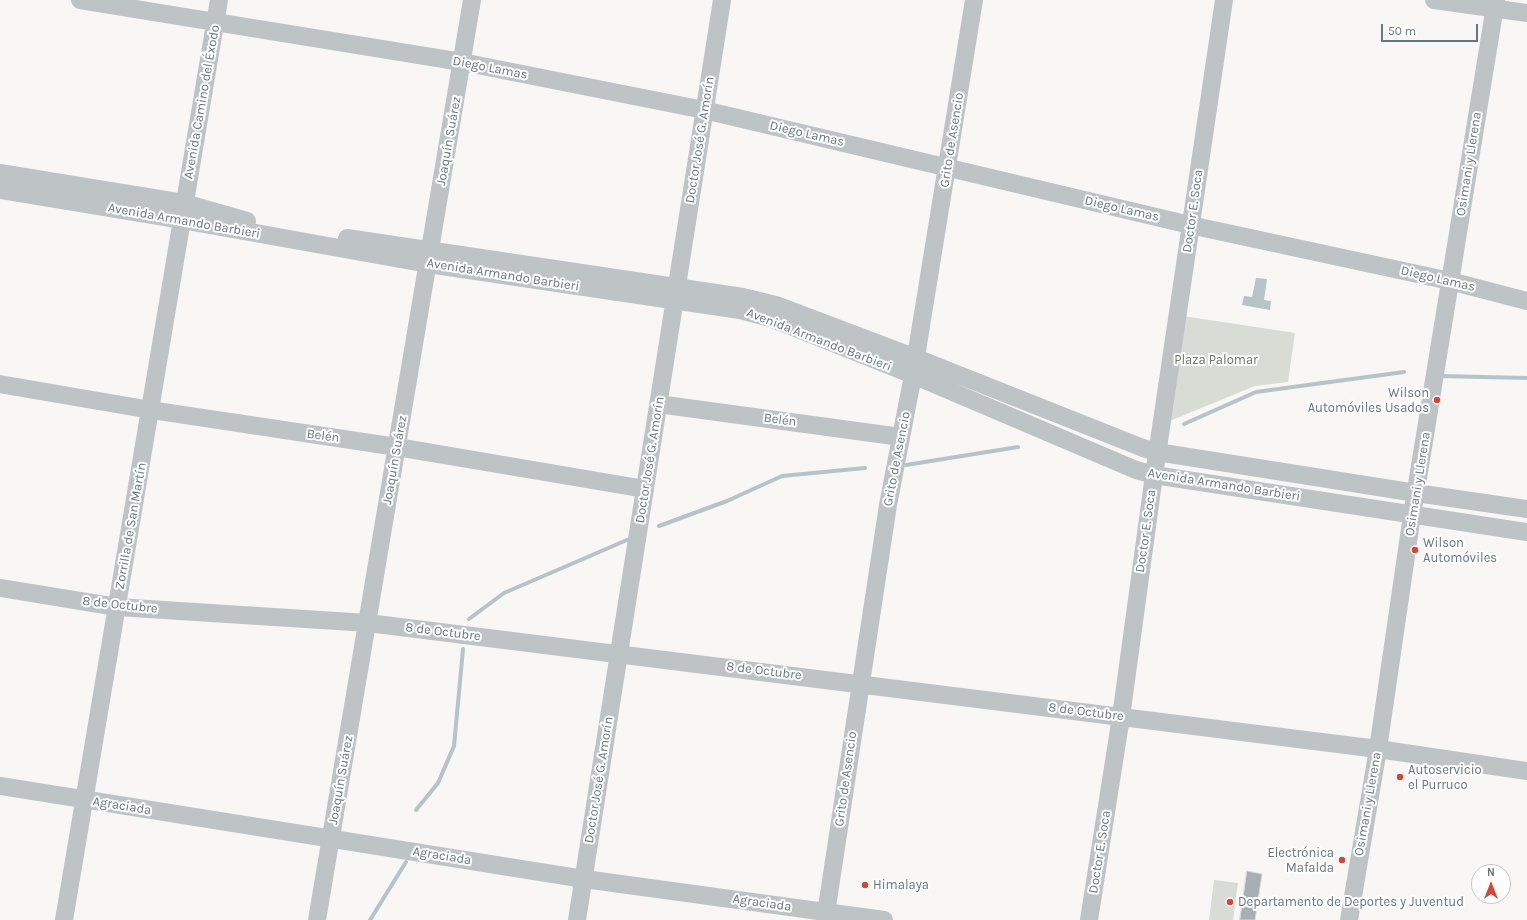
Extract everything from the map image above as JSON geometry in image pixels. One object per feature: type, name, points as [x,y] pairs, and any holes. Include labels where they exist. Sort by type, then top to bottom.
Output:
[{"type":"street","name":"Diego Lamas","points":[[80,0],[462,62],[704,110],[1190,225],[1450,281],[1527,301]]},
{"type":"street","name":"Avenida Camino del Éxodo","points":[[184,212],[219,0]]},
{"type":"street","name":"Joaquín Suárez","points":[[317,920],[472,0]]},
{"type":"street","name":"Doctor José G. Amorín","points":[[577,920],[722,0]]},
{"type":"street","name":"Grito de Asencio","points":[[826,916],[888,505],[916,358],[974,0]]},
{"type":"street","name":"Doctor E. Soca","points":[[1089,920],[1121,717],[1157,452],[1224,0]]},
{"type":"street","points":[[1434,0],[1495,5],[1527,13]]},
{"type":"street","name":"Osimani y Llerena","points":[[1349,920],[1378,749],[1412,515],[1495,5]]},
{"type":"street","name":"Avenida Armando Barbieri","points":[[0,173],[184,212]]},
{"type":"street","name":"Avenida Armando Barbieri","points":[[0,190],[184,212],[258,224],[429,257],[676,294],[770,318],[913,375],[1136,470],[1154,475],[1527,532]]},
{"type":"street","name":"Zorrilla de San Martín","points":[[65,915],[184,212]]},
{"type":"street","name":"Avenida Armando Barbieri","points":[[676,294],[743,297],[776,305],[916,358],[1143,448],[1157,452],[1416,494],[1527,509]]},
{"type":"street","name":"Belén","points":[[0,384],[151,410],[397,446],[645,489]]},
{"type":"street","name":"Belén","points":[[658,404],[901,437]]},
{"type":"street","name":"8 de Octubre","points":[[0,588],[117,607],[368,623],[619,653],[1378,749],[1527,771]]},
{"type":"street","name":"Agraciada","points":[[0,786],[826,916],[884,920]]},
{"type":"green space","name":"Plaza Palomar","points":[[1183,316],[1295,333],[1288,382],[1255,386],[1167,422]]},
{"type":"green space","points":[[1214,880],[1238,883],[1233,920],[1209,920]]},
{"type":"shaded area","points":[[1256,278],[1267,279],[1264,300],[1271,301],[1270,310],[1242,305],[1244,296],[1252,297]]},
{"type":"building","points":[[1247,871],[1262,874],[1255,920],[1240,920]]},
{"type":"waterway","points":[[1184,424],[1256,392],[1404,372]]},
{"type":"waterway","points":[[1439,376],[1527,378]]},
{"type":"waterway","points":[[906,465],[1018,447]]},
{"type":"waterway","points":[[659,526],[727,501],[782,476],[865,468]]},
{"type":"waterway","points":[[469,619],[504,593],[627,540]]},
{"type":"waterway","points":[[416,810],[438,783],[454,746],[463,649]]},
{"type":"waterway","points":[[370,920],[406,862]]},
{"type":"place","name":"Wilson Automóviles Usados","points":[[1437,400]]},
{"type":"place","name":"Wilson Automóviles","points":[[1415,550]]},
{"type":"place","name":"Autoservicio el Purruco","points":[[1400,777]]},
{"type":"place","name":"Electrónica Mafalda","points":[[1342,860]]},
{"type":"place","name":"Himalaya","points":[[865,885]]},
{"type":"place","name":"Departamento de Deportes y Juventud","points":[[1230,902]]}]
